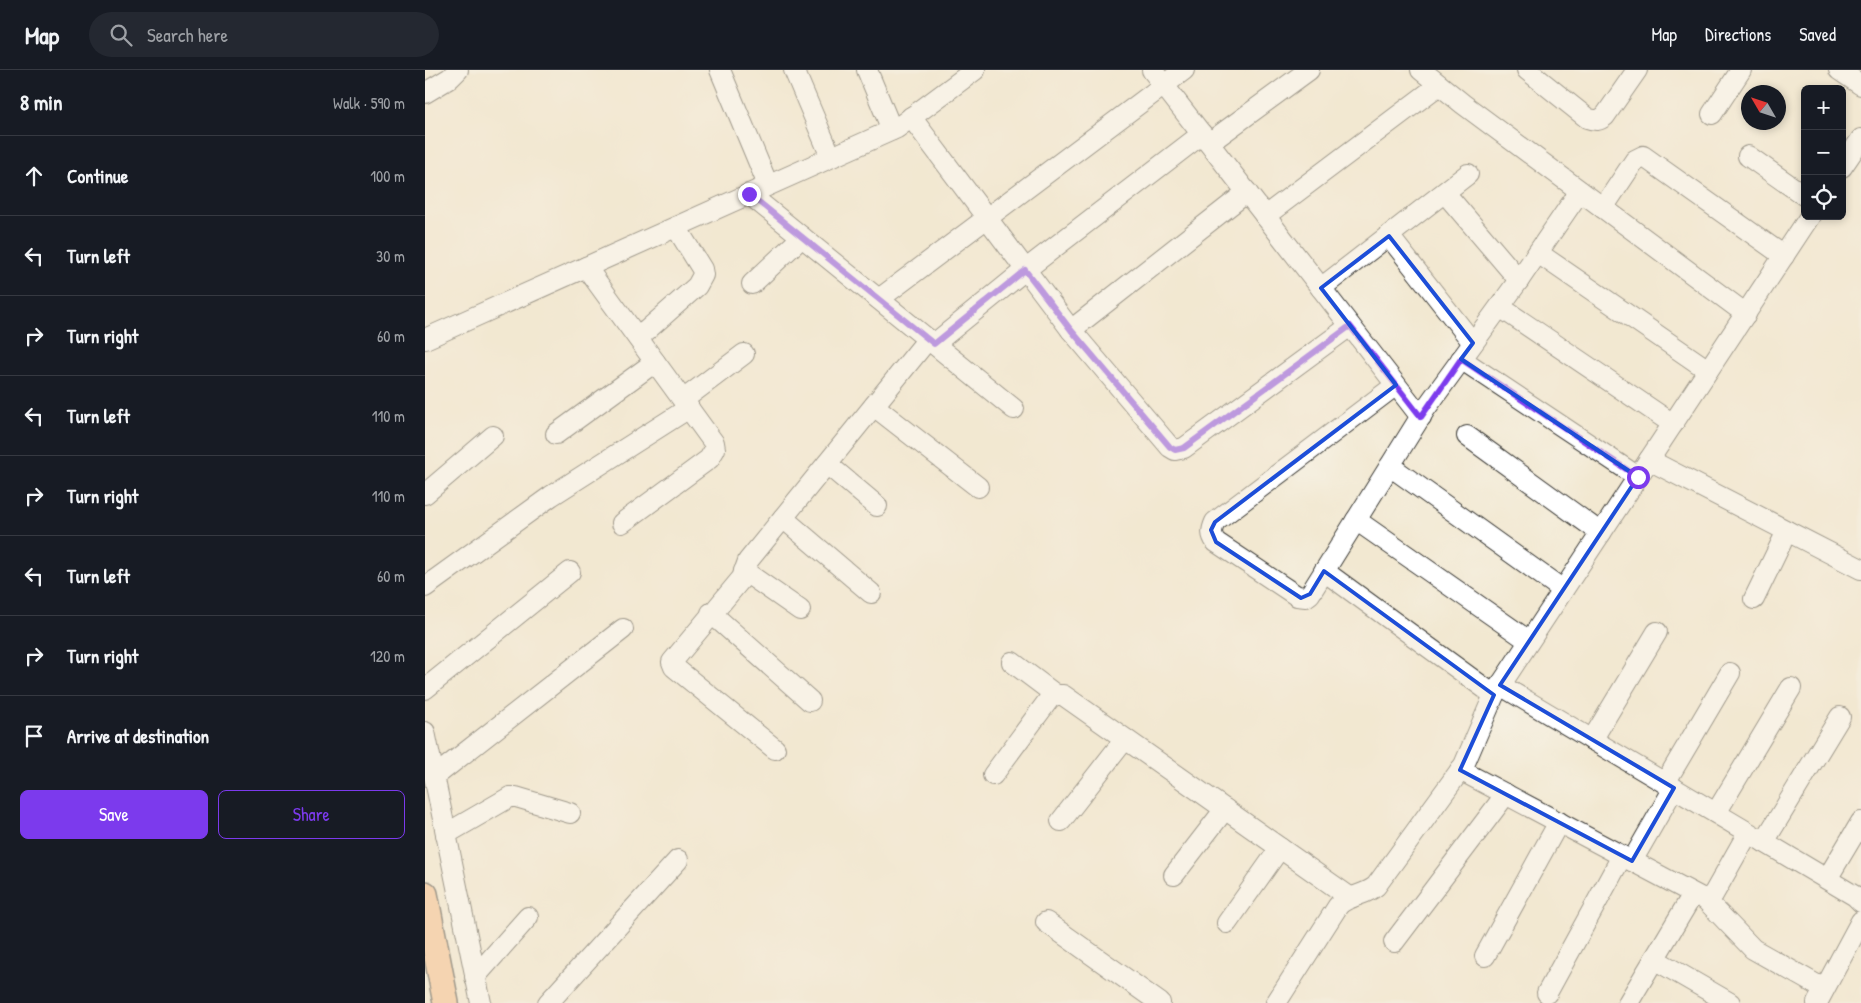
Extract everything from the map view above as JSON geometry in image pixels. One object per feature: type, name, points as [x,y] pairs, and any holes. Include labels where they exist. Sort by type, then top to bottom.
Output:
[{"type":"main road","points":[[425,894],[446,1003]]},
{"type":"street","points":[[794,70],[831,157]]},
{"type":"street","points":[[867,70],[892,130]]},
{"type":"street","points":[[425,339],[892,130],[975,70]]},
{"type":"street","points":[[879,299],[987,219],[1158,77],[1184,70]]},
{"type":"street","points":[[775,749],[672,664],[673,659],[742,578],[748,561],[874,406],[931,342],[1025,270],[1205,139],[1309,70]]},
{"type":"street","points":[[1421,70],[1463,104],[1746,314]]},
{"type":"street","points":[[1527,70],[1587,118],[1594,121],[1601,120],[1605,116],[1637,70]]},
{"type":"street","points":[[1712,114],[1741,70]]},
{"type":"street","points":[[1839,70],[1861,84]]},
{"type":"street","points":[[725,71],[768,185]]},
{"type":"street","points":[[425,93],[443,75]]},
{"type":"street","points":[[1158,77],[1421,417]]},
{"type":"street","points":[[1265,216],[1439,85]]},
{"type":"street","points":[[911,117],[1071,330],[1170,447],[1175,450],[1179,450],[1350,326]]},
{"type":"street","points":[[1846,161],[1861,139]]},
{"type":"street","points":[[1603,208],[1635,160],[1643,156],[1784,256]]},
{"type":"street","points":[[1748,156],[1801,193]]},
{"type":"street","points":[[1321,288],[1469,174]]},
{"type":"street","points":[[1395,385],[1215,522],[1211,530],[1216,542],[1301,598],[1310,594],[1421,417],[1580,191]]},
{"type":"street","points":[[1071,330],[1247,192]]},
{"type":"street","points":[[1445,193],[1519,280]]},
{"type":"street","points":[[749,194],[1014,409]]},
{"type":"street","points":[[1276,1003],[1338,906],[1343,901],[1365,893],[1375,886],[1460,770],[1497,690],[1807,220]]},
{"type":"street","points":[[638,338],[697,286],[703,275],[702,269],[675,227]]},
{"type":"street","points":[[1389,236],[1473,343]]},
{"type":"street","points":[[752,284],[802,237]]},
{"type":"street","points":[[1538,253],[1708,370]]},
{"type":"street","points":[[586,267],[714,443],[715,449],[713,454],[622,523]]},
{"type":"street","points":[[1500,306],[1673,424]]},
{"type":"street","points":[[425,587],[551,496],[686,404],[744,354]]},
{"type":"street","points":[[1461,359],[1638,477]]},
{"type":"street","points":[[556,434],[655,362]]},
{"type":"street","points":[[874,406],[978,487]]},
{"type":"street","points":[[425,494],[493,436]]},
{"type":"street","points":[[1467,436],[1601,533]]},
{"type":"street","points":[[1649,460],[1861,569]]},
{"type":"street","points":[[827,464],[877,506]]},
{"type":"street","points":[[1390,466],[1563,590]]},
{"type":"street","points":[[783,518],[871,593]]},
{"type":"street","points":[[1356,520],[1529,641]]},
{"type":"street","points":[[1753,599],[1787,531]]},
{"type":"street","points":[[744,571],[799,610]]},
{"type":"street","points":[[1324,571],[1497,690],[1592,740],[1827,879],[1855,896],[1861,902]]},
{"type":"street","points":[[425,689],[570,572]]},
{"type":"street","points":[[711,614],[810,701]]},
{"type":"street","points":[[434,777],[623,630]]},
{"type":"street","points":[[1592,740],[1657,632]]},
{"type":"street","points":[[1012,662],[1056,695],[1068,698],[1351,898]]},
{"type":"street","points":[[1547,993],[1670,786],[1730,673]]},
{"type":"street","points":[[1716,813],[1791,688]]},
{"type":"street","points":[[993,775],[1050,698],[1056,695]]},
{"type":"street","points":[[1699,896],[1713,895],[1840,717]]},
{"type":"street","points":[[425,732],[481,1003]]},
{"type":"street","points":[[1061,821],[1125,739]]},
{"type":"street","points":[[1460,770],[1699,896],[1753,949],[1821,996],[1861,921]]},
{"type":"street","points":[[1394,942],[1506,794]]},
{"type":"street","points":[[446,834],[510,797],[516,797],[570,813]]},
{"type":"street","points":[[1174,875],[1225,809]]},
{"type":"street","points":[[1485,956],[1559,822]]},
{"type":"street","points":[[1827,879],[1861,822]]},
{"type":"street","points":[[1227,923],[1280,848]]},
{"type":"street","points":[[548,1003],[678,860]]},
{"type":"street","points":[[1628,1003],[1654,960],[1699,896]]},
{"type":"street","points":[[475,977],[528,917]]},
{"type":"street","points":[[1046,922],[1160,1003]]},
{"type":"street","points":[[1654,960],[1730,1003]]},
{"type":"highlighted area","points":[[1389,236],[1473,343],[1461,359],[1638,477],[1500,685],[1674,788],[1632,861],[1460,770],[1494,695],[1324,571],[1310,594],[1301,598],[1216,542],[1211,530],[1215,522],[1396,385],[1321,288]]},
{"type":"route","points":[[749,194],[934,344],[1025,270],[1071,330],[1170,447],[1175,450],[1184,448],[1350,326],[1421,417],[1461,359],[1638,477]]}]
